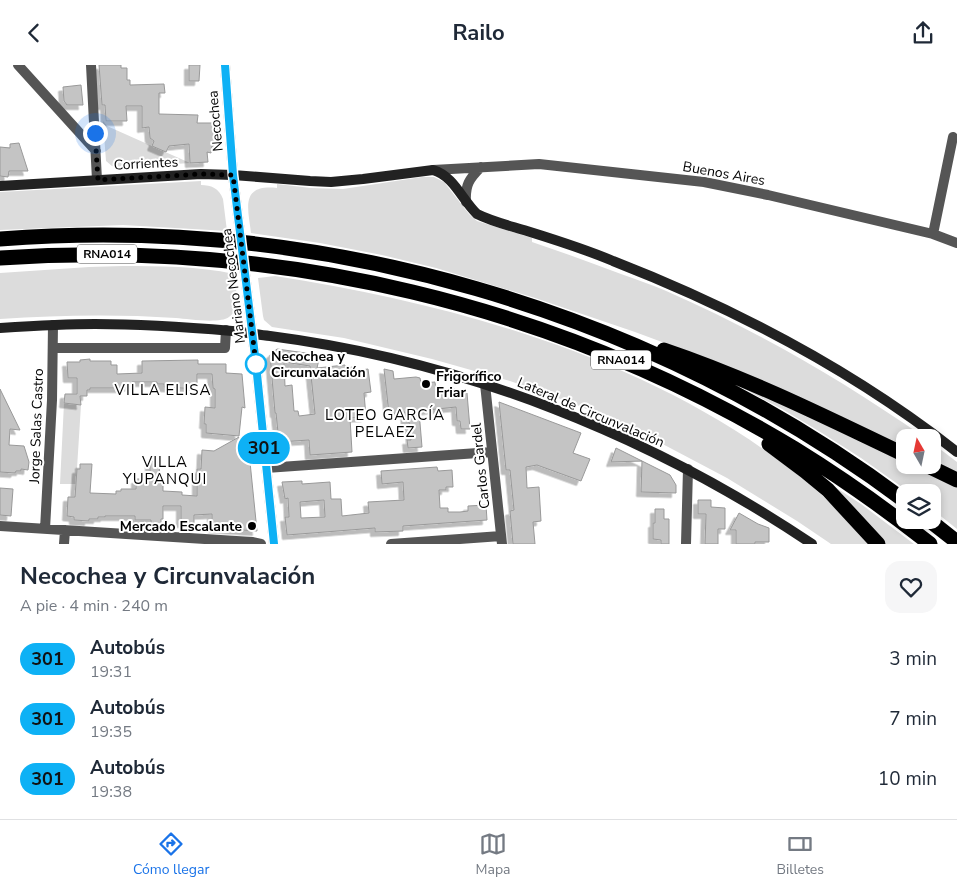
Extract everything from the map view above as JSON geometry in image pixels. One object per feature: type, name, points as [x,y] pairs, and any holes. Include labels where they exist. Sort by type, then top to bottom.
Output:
[{"type":"highway","name":"RNA014","points":[[0,239],[89,235],[211,239],[271,246],[350,259],[491,293],[578,322],[707,379],[833,451],[896,495]]},
{"type":"highway","name":"RNA014","points":[[0,258],[117,254],[274,266],[339,276],[396,288],[504,317],[569,339],[618,359],[690,392],[762,430],[871,500],[930,544]]},
{"type":"highway","points":[[578,322],[723,371],[896,451]]},
{"type":"highway","points":[[726,411],[806,471],[828,490],[878,544]]},
{"type":"highway","points":[[941,472],[957,480]]},
{"type":"highway","points":[[940,529],[957,542]]},
{"type":"street","points":[[18,65],[96,151]]},
{"type":"street","points":[[91,65],[98,180]]},
{"type":"street","name":"Necochea","points":[[224,65],[233,175]]},
{"type":"street","points":[[933,235],[953,137]]},
{"type":"street","name":"Buenos Aires","points":[[433,170],[539,164],[704,182],[768,195],[933,235],[957,243]]},
{"type":"street","points":[[466,202],[468,183],[481,167]]},
{"type":"street","points":[[433,170],[440,172],[449,179],[477,214],[626,265],[772,332],[882,397],[957,452]]},
{"type":"street","name":"Corrientes","points":[[0,186],[201,174],[331,182],[433,170]]},
{"type":"street","name":"Mariano Necochea","points":[[233,175],[274,544]]},
{"type":"street","name":"Lateral de Circunvalación","points":[[0,328],[92,324],[252,333],[355,350],[426,367],[485,384],[558,410],[622,437],[688,469],[743,500],[812,544]]},
{"type":"street","name":"Jorge Salas Castro","points":[[45,529],[52,400],[53,325]]},
{"type":"street","points":[[52,348],[225,348],[226,331]]},
{"type":"street","name":"Carlos Gardel","points":[[485,384],[501,540]]},
{"type":"street","points":[[266,468],[492,452]]},
{"type":"street","points":[[686,544],[688,469]]},
{"type":"street","points":[[0,526],[261,544]]},
{"type":"street","points":[[64,544],[65,530]]},
{"type":"street","points":[[391,544],[501,540]]},
{"type":"shaded area","points":[[103,121],[107,126],[190,163],[118,168],[112,166],[106,161]]},
{"type":"shaded area","points":[[422,177],[434,177],[444,182],[469,214],[477,221],[532,238],[532,242],[653,286],[698,305],[798,357],[912,429],[896,429],[896,444],[697,355],[535,298],[436,268],[320,243],[251,233],[248,207],[252,194],[257,190],[277,188],[277,184],[343,189]]},
{"type":"shaded area","points":[[201,181],[201,185],[214,188],[221,195],[227,231],[123,225],[0,230],[0,192]]},
{"type":"shaded area","points":[[123,266],[193,268],[234,274],[237,303],[229,317],[211,321],[110,316],[0,319],[0,273]]},
{"type":"shaded area","points":[[275,276],[416,303],[486,322],[556,345],[623,372],[688,403],[750,440],[808,483],[869,544],[831,544],[727,478],[655,440],[553,396],[510,381],[432,359],[344,338],[272,327],[264,320],[258,278]]},
{"type":"shaded area","points":[[718,375],[896,455],[896,474],[936,474],[957,484],[957,529],[941,516],[941,484],[898,484],[861,458],[782,409]]},
{"type":"shaded area","points":[[64,403],[81,405],[76,484],[60,484]]},
{"type":"shaded area","points":[[941,450],[957,462],[957,474],[941,466]]},
{"type":"shaded area","points":[[835,487],[861,504],[914,544],[883,544]]},
{"type":"building","points":[[99,65],[121,65],[121,68],[127,68],[127,80],[130,80],[130,85],[164,84],[165,93],[159,93],[159,114],[198,115],[197,123],[219,123],[221,146],[212,146],[211,153],[207,152],[208,162],[190,163],[189,144],[169,146],[166,152],[152,146],[154,141],[150,138],[149,127],[142,128],[142,106],[126,106],[127,121],[106,121],[105,105],[102,105]]},
{"type":"building","points":[[189,65],[200,65],[199,81],[189,81]]},
{"type":"building","points":[[81,85],[83,105],[67,105],[64,101],[63,87]]},
{"type":"building","points":[[19,143],[28,171],[9,171],[8,177],[0,176],[0,147],[10,148],[10,144]]},
{"type":"building","points":[[277,349],[320,355],[317,368],[345,365],[346,368],[353,367],[354,371],[368,369],[371,392],[364,393],[366,417],[350,418],[352,452],[310,455],[309,440],[279,442],[270,355]],"holes":[[[284,362],[310,366],[315,414],[299,416],[298,411],[294,411],[292,385],[285,386]]]},
{"type":"building","points":[[90,359],[90,361],[111,361],[111,365],[117,365],[117,374],[142,373],[142,361],[198,360],[198,364],[226,364],[226,373],[242,374],[245,408],[242,407],[239,436],[206,433],[206,424],[204,424],[205,407],[215,408],[215,389],[213,388],[212,374],[197,374],[197,389],[164,387],[164,384],[157,384],[157,382],[132,382],[132,386],[126,388],[90,388],[90,390],[87,390],[87,396],[80,396],[81,405],[64,403],[65,394],[77,394],[77,378],[68,378],[67,362],[80,362],[80,360]]},
{"type":"building","points":[[384,369],[393,371],[394,379],[416,377],[420,378],[421,383],[435,382],[436,390],[454,389],[467,393],[470,429],[461,429],[460,421],[457,421],[456,407],[419,411],[422,447],[408,448],[407,440],[411,440],[409,422],[406,422],[405,412],[389,414]]},
{"type":"building","points":[[0,389],[20,430],[10,429],[9,445],[24,446],[29,462],[28,470],[21,469],[21,471],[16,471],[15,473],[0,472]]},
{"type":"building","points":[[499,402],[581,433],[573,453],[590,459],[581,481],[537,465],[526,467],[527,488],[539,487],[541,521],[533,522],[535,544],[513,544],[510,511],[514,510],[510,470],[506,470]]},
{"type":"building","points":[[239,437],[238,445],[246,446],[245,461],[250,462],[257,531],[212,528],[212,514],[194,515],[194,523],[181,523],[181,506],[163,506],[161,525],[151,524],[151,520],[135,520],[135,516],[105,516],[98,517],[98,519],[89,519],[89,521],[74,520],[74,517],[67,516],[68,497],[75,497],[77,469],[80,469],[80,464],[92,464],[90,493],[116,494],[116,491],[121,491],[121,489],[136,489],[136,479],[150,479],[150,461],[159,462],[160,483],[163,483],[163,491],[182,492],[182,495],[197,496],[197,469],[201,469],[202,450],[214,451]]},
{"type":"building","points":[[616,448],[642,461],[611,462]]},
{"type":"building","points":[[642,461],[670,475],[676,485],[676,493],[641,492]]},
{"type":"building","points":[[437,467],[438,471],[452,470],[453,487],[439,490],[440,508],[448,508],[448,512],[460,512],[468,511],[468,506],[486,505],[487,520],[403,526],[403,531],[375,532],[375,528],[287,535],[285,517],[289,517],[288,498],[285,499],[282,482],[302,481],[302,484],[330,482],[331,499],[341,499],[342,516],[369,513],[368,502],[404,500],[403,482],[382,484],[381,471]],"holes":[[[324,500],[325,517],[301,518],[300,502]]]},
{"type":"building","points":[[0,488],[13,489],[11,516],[0,515]]},
{"type":"building","points":[[698,500],[711,500],[711,507],[725,508],[725,529],[718,529],[718,544],[705,544],[706,514],[698,514]]},
{"type":"building","points":[[655,509],[664,509],[664,519],[669,519],[669,544],[661,544],[661,540],[653,539]]},
{"type":"building","points":[[739,513],[769,528],[769,542],[736,544],[736,530],[730,530]]},
{"type":"bus line","name":"301","points":[[225,65],[233,175],[256,364],[274,544]]},
{"type":"place","name":"Necochea y Circunvalación","points":[[256,364]]},
{"type":"place","name":"Frigorífico Friar","points":[[426,384]]},
{"type":"place","name":"Mercado Escalante","points":[[252,526]]},
{"type":"district","name":"VILLA ELISA","points":[[163,390]]},
{"type":"district","name":"LOTEO GARCÍA PELAEZ","points":[[385,424]]},
{"type":"district","name":"VILLA YUPANQUI","points":[[165,470]]},
{"type":"route","points":[[95,133],[98,180],[201,174],[233,175],[256,364]]}]
